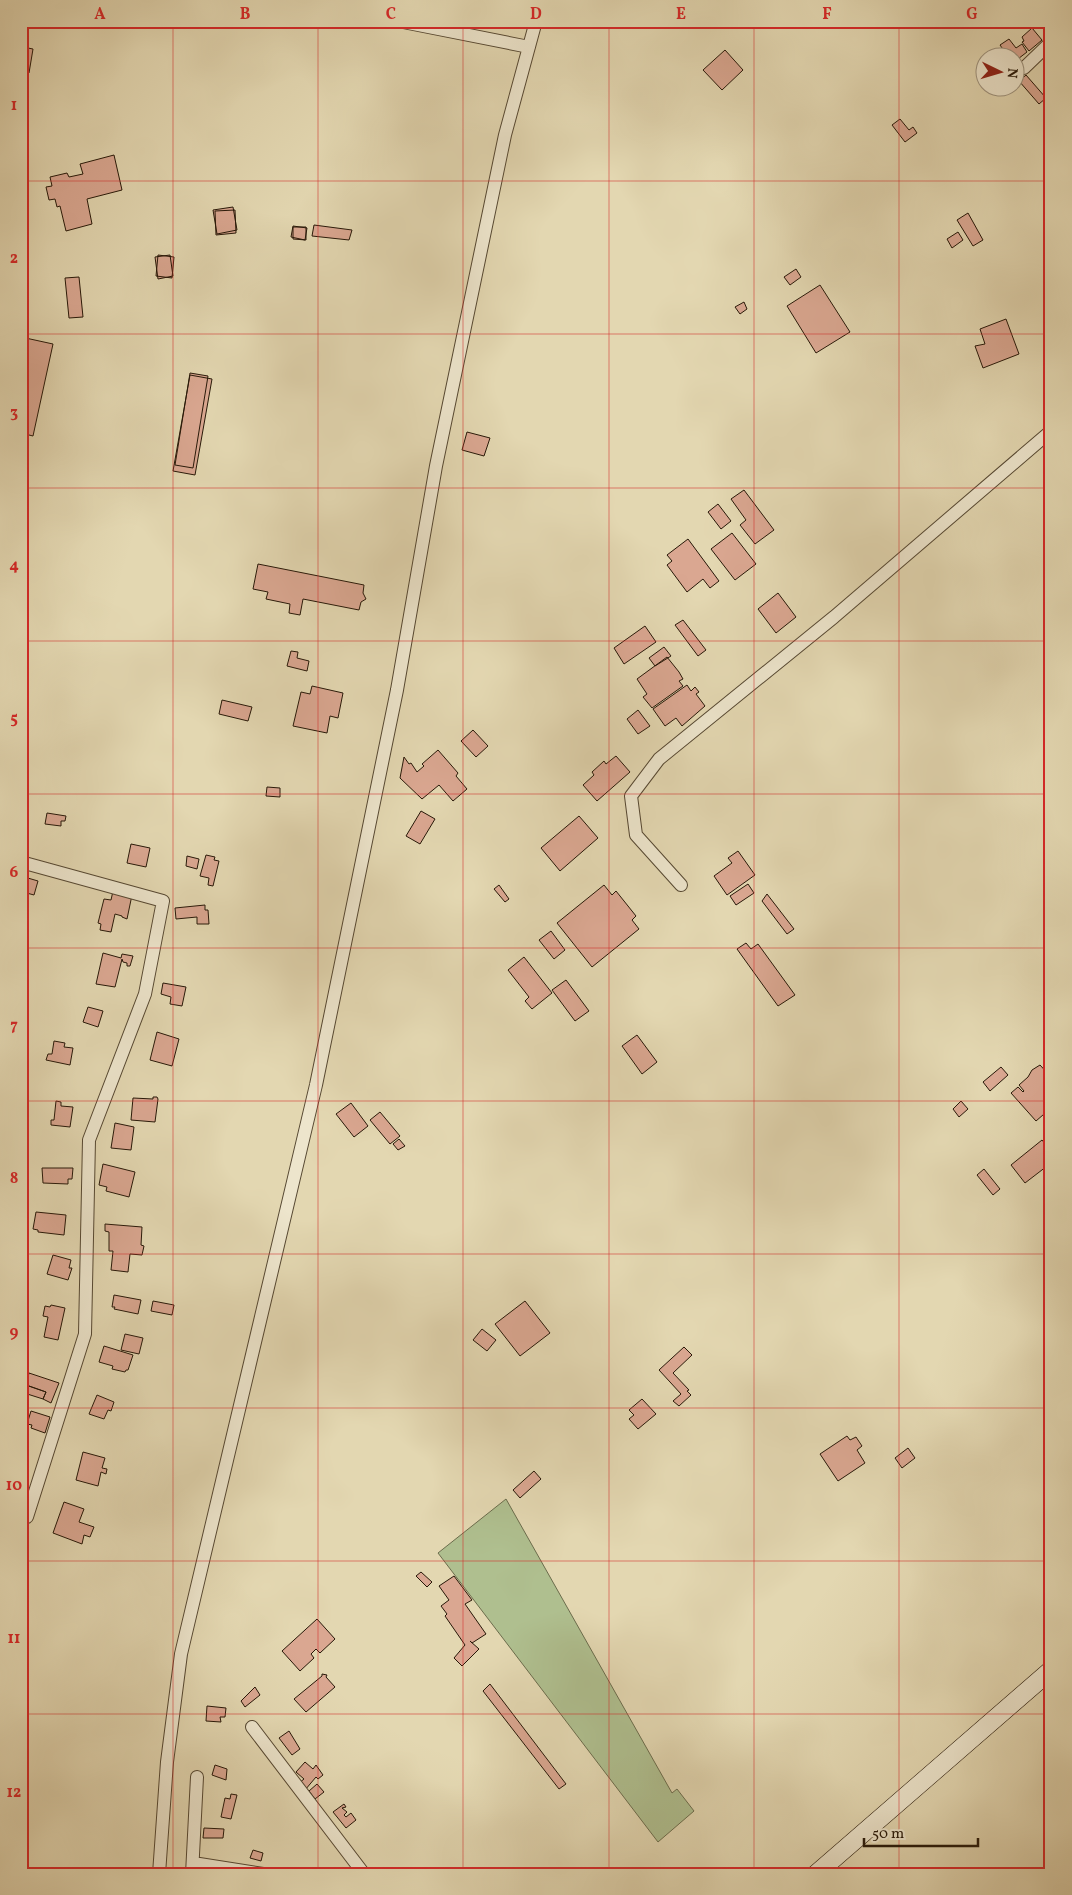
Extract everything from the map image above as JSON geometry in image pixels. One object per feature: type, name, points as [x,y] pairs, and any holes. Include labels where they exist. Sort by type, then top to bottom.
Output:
[{"type":"street","points":[[398,21],[529,47]]},
{"type":"street","points":[[160,1874],[167,1762],[181,1654],[316,1085],[397,690],[440,446],[505,135],[536,21]]},
{"type":"street","points":[[1024,68],[1051,42]]},
{"type":"street","points":[[681,885],[636,835],[631,796],[659,760],[834,617],[1051,431]]},
{"type":"street","points":[[21,862],[164,901],[146,994],[89,1140],[84,1334],[27,1517],[21,1514]]},
{"type":"street","points":[[816,1874],[1051,1670]]},
{"type":"street","points":[[252,1727],[364,1874]]},
{"type":"street","points":[[197,1777],[193,1868],[263,1874]]},
{"type":"green space","points":[[506,1499],[672,1793],[677,1789],[694,1811],[658,1842],[438,1553]]},
{"type":"building","points":[[1032,28],[1042,40],[1029,51],[1022,42],[1024,41],[1022,37]]},
{"type":"building","points":[[1009,39],[1016,48],[1002,48],[1000,45]]},
{"type":"building","points":[[1022,44],[1027,52],[1024,54],[1024,48],[1016,48]]},
{"type":"building","points":[[28,48],[33,49],[29,73],[24,72]]},
{"type":"building","points":[[725,50],[743,70],[722,90],[703,70]]},
{"type":"building","points":[[1026,75],[1046,98],[1039,104],[1024,87],[1024,77]]},
{"type":"building","points":[[900,119],[909,130],[913,127],[917,133],[905,142],[892,125]]},
{"type":"building","points":[[114,155],[122,190],[87,199],[92,224],[66,231],[60,206],[57,207],[55,199],[49,200],[46,187],[52,186],[50,177],[67,173],[69,177],[83,174],[80,164]]},
{"type":"building","points":[[233,207],[237,230],[217,234],[213,210]]},
{"type":"building","points":[[235,210],[236,233],[216,235],[215,211]]},
{"type":"building","points":[[968,213],[983,240],[973,246],[957,220]]},
{"type":"building","points":[[314,225],[352,230],[349,240],[312,236]]},
{"type":"building","points":[[293,226],[307,228],[305,240],[291,237]]},
{"type":"building","points":[[293,227],[306,227],[306,240],[293,239]]},
{"type":"building","points":[[958,232],[963,240],[952,248],[947,239]]},
{"type":"building","points":[[158,255],[174,257],[172,278],[156,276]]},
{"type":"building","points":[[170,255],[173,276],[158,279],[155,257]]},
{"type":"building","points":[[796,269],[801,277],[790,285],[784,277]]},
{"type":"building","points":[[79,277],[83,317],[69,318],[65,278]]},
{"type":"building","points":[[820,285],[850,332],[816,353],[787,306]]},
{"type":"building","points":[[744,302],[747,309],[740,314],[735,307]]},
{"type":"building","points":[[1006,319],[1019,354],[983,368],[975,346],[985,344],[980,329]]},
{"type":"building","points":[[21,337],[53,344],[33,436],[21,433],[21,389],[26,390],[27,385],[21,384]]},
{"type":"building","points":[[190,373],[208,376],[193,468],[175,465]]},
{"type":"building","points":[[190,375],[212,379],[195,475],[173,471]]},
{"type":"building","points":[[467,432],[490,438],[484,456],[462,450]]},
{"type":"building","points":[[744,490],[774,530],[755,544],[740,525],[746,520],[731,499]]},
{"type":"building","points":[[718,504],[731,521],[721,529],[708,512]]},
{"type":"building","points":[[732,533],[756,564],[735,580],[711,549]]},
{"type":"building","points":[[688,539],[719,581],[710,588],[703,579],[687,592],[667,565],[672,561],[667,555]]},
{"type":"building","points":[[258,564],[364,585],[363,593],[366,599],[361,602],[359,610],[303,599],[300,615],[289,613],[290,604],[266,599],[268,592],[253,589]]},
{"type":"building","points":[[778,593],[796,617],[776,633],[758,609]]},
{"type":"building","points":[[683,620],[706,650],[698,656],[675,625]]},
{"type":"building","points":[[645,626],[656,642],[624,664],[614,648]]},
{"type":"building","points":[[664,647],[671,656],[655,666],[649,658]]},
{"type":"building","points":[[291,651],[298,652],[297,658],[309,661],[307,671],[287,666]]},
{"type":"building","points":[[667,657],[683,679],[679,681],[683,686],[652,708],[643,697],[647,694],[637,679]]},
{"type":"building","points":[[687,685],[691,691],[695,687],[699,692],[696,694],[705,706],[682,726],[676,718],[665,726],[653,709]]},
{"type":"building","points":[[312,686],[343,693],[338,718],[330,716],[327,733],[293,726],[301,692],[310,694]]},
{"type":"building","points":[[222,700],[252,707],[248,721],[219,714]]},
{"type":"building","points":[[638,710],[650,726],[638,734],[627,719]]},
{"type":"building","points":[[473,730],[488,746],[476,757],[461,741]]},
{"type":"building","points":[[438,750],[458,773],[456,776],[467,789],[453,801],[439,785],[422,799],[400,778],[404,757],[417,772],[424,766],[422,764]]},
{"type":"building","points":[[616,756],[630,772],[597,801],[583,785],[594,775],[592,772],[604,761],[606,764]]},
{"type":"building","points":[[267,787],[280,788],[280,797],[266,796]]},
{"type":"building","points":[[421,811],[435,819],[420,844],[406,836]]},
{"type":"building","points":[[47,813],[66,816],[65,821],[61,821],[61,826],[45,824]]},
{"type":"building","points":[[579,816],[598,838],[560,871],[541,848]]},
{"type":"building","points":[[131,844],[150,848],[146,867],[127,863]]},
{"type":"building","points":[[738,851],[755,875],[727,895],[714,876],[732,863],[728,858]]},
{"type":"building","points":[[206,855],[215,857],[214,860],[219,861],[213,886],[208,885],[209,878],[200,876]]},
{"type":"building","points":[[187,856],[199,859],[197,869],[186,866]]},
{"type":"building","points":[[21,876],[38,881],[34,895],[23,892],[21,899]]},
{"type":"building","points":[[748,884],[754,893],[736,905],[730,896]]},
{"type":"building","points":[[499,885],[509,899],[505,902],[494,889]]},
{"type":"building","points":[[604,885],[612,895],[616,891],[636,916],[632,920],[639,929],[592,967],[557,923]]},
{"type":"building","points":[[113,891],[132,895],[127,919],[115,914],[111,932],[100,930],[101,924],[98,923],[104,899],[111,900]]},
{"type":"building","points":[[767,894],[794,929],[787,934],[762,901]]},
{"type":"building","points":[[205,905],[205,910],[208,910],[209,924],[197,924],[197,917],[176,919],[175,908]]},
{"type":"building","points":[[551,931],[565,950],[554,959],[539,940]]},
{"type":"building","points":[[746,943],[751,949],[758,944],[795,995],[778,1006],[737,949]]},
{"type":"building","points":[[103,953],[121,958],[122,954],[133,956],[130,966],[127,966],[127,963],[123,962],[122,959],[115,987],[96,984]]},
{"type":"building","points":[[524,957],[552,993],[532,1009],[525,1001],[529,997],[508,970]]},
{"type":"building","points":[[21,976],[27,981],[21,1000]]},
{"type":"building","points":[[566,980],[589,1011],[575,1021],[552,990]]},
{"type":"building","points":[[163,983],[186,987],[182,1006],[170,1004],[171,997],[161,994]]},
{"type":"building","points":[[88,1007],[103,1011],[98,1027],[83,1022]]},
{"type":"building","points":[[157,1032],[179,1039],[172,1066],[150,1060]]},
{"type":"building","points":[[637,1035],[657,1062],[642,1074],[622,1046]]},
{"type":"building","points":[[54,1041],[65,1043],[64,1047],[73,1048],[70,1065],[46,1060],[48,1054],[52,1054]]},
{"type":"building","points":[[1040,1065],[1051,1077],[1051,1108],[1036,1121],[1011,1093],[1018,1087],[1023,1092],[1019,1085],[1028,1077],[1032,1070]]},
{"type":"building","points":[[1001,1067],[1008,1075],[990,1091],[983,1082]]},
{"type":"building","points":[[153,1097],[158,1099],[155,1122],[131,1120],[133,1098],[153,1099]]},
{"type":"building","points":[[56,1101],[61,1102],[61,1106],[73,1107],[70,1127],[51,1125],[51,1120],[54,1120]]},
{"type":"building","points":[[961,1101],[968,1109],[959,1117],[953,1109]]},
{"type":"building","points":[[351,1103],[368,1126],[354,1137],[336,1114]]},
{"type":"building","points":[[380,1112],[400,1136],[390,1144],[370,1120]]},
{"type":"building","points":[[115,1123],[134,1127],[131,1150],[111,1148]]},
{"type":"building","points":[[399,1139],[405,1146],[398,1150],[393,1144]]},
{"type":"building","points":[[1042,1140],[1051,1151],[1051,1163],[1025,1183],[1011,1165]]},
{"type":"building","points":[[103,1164],[135,1172],[129,1197],[106,1191],[107,1187],[99,1185]]},
{"type":"building","points":[[42,1168],[73,1168],[72,1179],[68,1179],[68,1184],[43,1183]]},
{"type":"building","points":[[984,1169],[1000,1189],[993,1195],[977,1175]]},
{"type":"building","points":[[36,1212],[66,1215],[64,1235],[38,1232],[38,1230],[33,1229]]},
{"type":"building","points":[[105,1224],[142,1227],[141,1245],[144,1246],[142,1255],[130,1254],[128,1272],[111,1270],[113,1251],[109,1251],[109,1232],[105,1231]]},
{"type":"building","points":[[53,1255],[71,1260],[69,1268],[72,1268],[68,1280],[47,1274]]},
{"type":"building","points":[[114,1295],[141,1300],[138,1314],[114,1309],[115,1307],[112,1307]]},
{"type":"building","points":[[153,1301],[174,1305],[172,1315],[151,1311]]},
{"type":"building","points":[[525,1301],[550,1333],[520,1356],[495,1324]]},
{"type":"building","points":[[51,1305],[65,1308],[58,1340],[44,1337],[48,1317],[43,1316],[45,1306],[50,1307]]},
{"type":"building","points":[[482,1329],[496,1340],[487,1351],[473,1340]]},
{"type":"building","points":[[125,1334],[143,1338],[139,1354],[121,1350]]},
{"type":"building","points":[[104,1346],[133,1355],[128,1370],[125,1372],[112,1369],[113,1366],[99,1362]]},
{"type":"building","points":[[684,1347],[692,1355],[673,1373],[689,1390],[687,1391],[691,1395],[679,1406],[673,1401],[681,1394],[659,1370]]},
{"type":"building","points":[[29,1373],[59,1383],[51,1403],[43,1399],[46,1392],[26,1385]]},
{"type":"building","points":[[24,1376],[28,1377],[26,1385],[46,1392],[43,1399],[21,1392]]},
{"type":"building","points":[[97,1395],[114,1402],[111,1411],[108,1410],[104,1419],[89,1414]]},
{"type":"building","points":[[642,1399],[656,1414],[638,1429],[629,1419],[634,1415],[629,1410]]},
{"type":"building","points":[[31,1411],[50,1417],[45,1433],[31,1428],[32,1425],[27,1424]]},
{"type":"building","points":[[847,1436],[850,1440],[856,1437],[862,1446],[857,1450],[865,1463],[838,1481],[820,1454]]},
{"type":"building","points":[[908,1448],[915,1458],[902,1468],[895,1458]]},
{"type":"building","points":[[83,1452],[105,1458],[102,1468],[107,1469],[106,1474],[101,1472],[98,1486],[76,1480]]},
{"type":"building","points":[[534,1471],[541,1479],[520,1498],[513,1490]]},
{"type":"building","points":[[64,1502],[84,1509],[79,1522],[94,1527],[90,1537],[84,1535],[82,1544],[53,1533]]},
{"type":"building","points":[[421,1572],[432,1582],[427,1587],[416,1576]]},
{"type":"building","points":[[454,1576],[472,1600],[465,1604],[486,1634],[472,1643],[479,1649],[462,1666],[454,1658],[465,1645],[445,1616],[447,1614],[441,1606],[449,1600],[439,1586]]},
{"type":"building","points":[[317,1619],[335,1639],[320,1653],[316,1649],[311,1654],[314,1658],[300,1671],[282,1651]]},
{"type":"building","points":[[322,1674],[327,1675],[326,1677],[335,1687],[306,1712],[294,1699]]},
{"type":"building","points":[[490,1684],[566,1784],[559,1789],[483,1691]]},
{"type":"building","points":[[255,1687],[260,1695],[245,1707],[241,1701]]},
{"type":"building","points":[[207,1706],[226,1708],[225,1717],[220,1717],[221,1722],[206,1721]]},
{"type":"building","points":[[289,1731],[300,1749],[292,1755],[279,1738]]},
{"type":"building","points":[[305,1762],[313,1769],[316,1765],[323,1775],[318,1779],[316,1777],[305,1790],[299,1783],[304,1779],[296,1772]]},
{"type":"building","points":[[215,1765],[227,1769],[226,1780],[212,1775]]},
{"type":"building","points":[[317,1784],[324,1792],[315,1799],[309,1791]]},
{"type":"building","points":[[231,1794],[237,1795],[231,1819],[221,1817],[225,1798],[230,1799]]},
{"type":"building","points":[[344,1804],[346,1807],[342,1808],[347,1812],[344,1815],[346,1817],[351,1813],[356,1820],[346,1828],[333,1812]]},
{"type":"building","points":[[204,1828],[224,1829],[223,1838],[203,1838]]},
{"type":"building","points":[[253,1850],[263,1853],[261,1861],[250,1858]]}]
